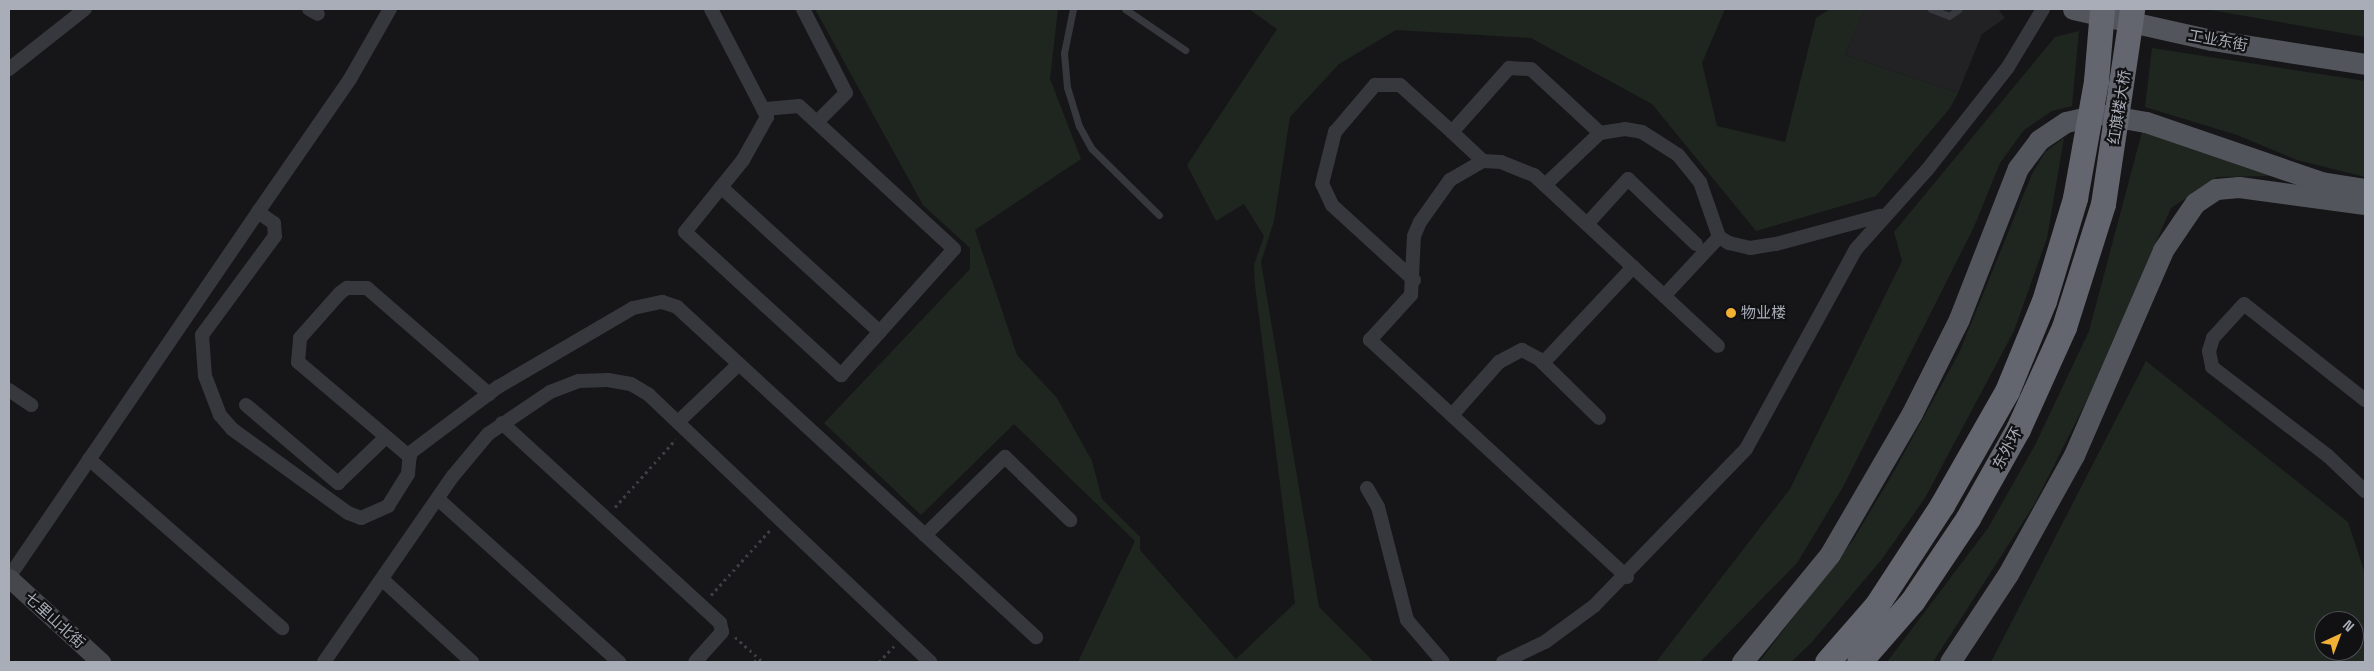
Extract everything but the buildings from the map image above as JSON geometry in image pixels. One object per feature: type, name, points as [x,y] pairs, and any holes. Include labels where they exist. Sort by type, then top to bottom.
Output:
[{"type":"highway","name":"红旗楼大桥","points":[[1827,662],[1881,598],[1942,505],[2008,391],[2044,301],[2075,198],[2096,81],[2102,9]]},
{"type":"highway","name":"红旗楼大桥","points":[[2103,204],[2132,9]]},
{"type":"highway","name":"东外环","points":[[1858,662],[1913,600],[1968,518],[2018,429],[2064,327],[2103,204]]},
{"type":"main road","name":"工业东街","points":[[2073,9],[2212,40],[2365,64]]},
{"type":"main road","name":"工业东街","points":[[2120,9],[2365,49]]},
{"type":"main road","points":[[1742,662],[1830,554],[1912,413],[1959,319],[2018,168],[2039,140],[2066,122],[2100,114],[2146,122],[2321,182],[2365,189]]},
{"type":"main road","points":[[1950,662],[2008,574],[2074,455],[2163,250],[2195,203],[2216,189],[2239,187],[2365,204]]},
{"type":"street","points":[[9,578],[350,79],[390,9]]},
{"type":"street","points":[[711,9],[763,109],[766,126],[685,232],[841,375],[954,249],[799,106],[763,109]]},
{"type":"street","points":[[803,9],[846,93],[817,122]]},
{"type":"street","points":[[1502,662],[1545,642],[1627,577],[1758,435],[1856,249],[1881,216],[1927,170],[1997,82],[2043,9]]},
{"type":"street","points":[[9,69],[78,11]]},
{"type":"street","points":[[1452,132],[1509,68],[1521,65],[1600,133]]},
{"type":"street","points":[[1414,280],[1332,206],[1322,184],[1335,132],[1375,85],[1400,85],[1483,161],[1520,168],[1545,185],[1718,346]]},
{"type":"street","points":[[1545,185],[1600,133],[1642,132],[1678,155],[1700,182],[1719,237]]},
{"type":"street","points":[[1483,161],[1450,180],[1420,222],[1411,262],[1414,280],[1411,295],[1370,340],[1627,577]]},
{"type":"street","points":[[1587,224],[1628,179],[1696,244]]},
{"type":"street","points":[[722,186],[880,332]]},
{"type":"street","points":[[258,212],[274,223],[275,236],[202,335],[201,361],[220,415],[232,429],[332,504],[361,518],[388,506],[400,492],[410,457],[489,394],[646,302],[677,307],[1036,637]]},
{"type":"street","points":[[1719,237],[1750,248],[1881,216]]},
{"type":"street","points":[[1664,296],[1719,237]]},
{"type":"street","points":[[1543,363],[1633,266]]},
{"type":"street","points":[[410,457],[385,438],[296,355],[300,338],[347,288],[367,288],[489,394]]},
{"type":"street","points":[[2365,400],[2244,304],[2213,338],[2208,351],[2212,367],[2328,456],[2365,491]]},
{"type":"street","points":[[1452,416],[1510,354],[1530,352],[1599,418]]},
{"type":"street","points":[[681,426],[739,364]]},
{"type":"street","points":[[324,662],[384,581],[470,453],[502,423],[550,392],[579,381],[608,380],[632,384],[649,395],[930,662]]},
{"type":"street","points":[[9,390],[31,405]]},
{"type":"street","points":[[246,405],[338,483],[385,438]]},
{"type":"street","points":[[502,423],[720,623],[722,632],[694,662]]},
{"type":"street","points":[[925,535],[1005,457],[1070,520]]},
{"type":"street","points":[[89,459],[282,628]]},
{"type":"street","points":[[1367,488],[1378,507],[1407,620],[1443,662]]},
{"type":"street","points":[[438,499],[619,662]]},
{"type":"street","name":"七里山北街","points":[[9,578],[101,662]]},
{"type":"street","points":[[384,581],[472,662]]},
{"type":"lane","points":[[1073,9],[1064,53],[1067,87],[1079,126],[1092,149],[1159,215]]},
{"type":"lane","points":[[1125,9],[1185,50]]},
{"type":"lane","points":[[1931,9],[1949,16],[1959,9]]},
{"type":"path","points":[[605,518],[681,426]]},
{"type":"path","points":[[701,606],[779,519]]},
{"type":"path","points":[[720,623],[763,662]]},
{"type":"path","points":[[879,662],[903,637]]},
{"type":"path","points":[[754,662],[758,658]]},
{"type":"shaded area","points":[[815,9],[1058,9],[1050,79],[1081,159],[975,230],[1017,355],[1057,398],[1092,461],[1102,499],[1140,537],[1140,550],[1236,659],[1295,603],[1255,285],[1254,265],[1264,236],[1244,204],[1216,221],[1187,165],[1277,29],[1249,9],[1725,9],[1702,63],[1717,126],[1785,142],[1816,18],[1830,9],[1865,9],[1845,55],[1958,93],[1950,108],[1876,196],[1756,231],[1652,104],[1531,38],[1396,30],[1339,64],[1290,117],[1274,221],[1261,262],[1319,607],[1374,662],[1078,662],[1135,541],[1014,424],[921,515],[824,423],[970,269],[970,248],[923,205]]},
{"type":"shaded area","points":[[1865,9],[1998,9],[2005,18],[1982,34],[1958,93],[1845,55]]},
{"type":"shaded area","points":[[2205,9],[2365,9],[2365,37]]},
{"type":"shaded area","points":[[2079,31],[2072,106],[2052,111],[2024,130],[2000,163],[1974,227],[1843,487],[1797,563],[1700,662],[1656,662],[1790,489],[1902,261],[1894,232],[2055,37]]},
{"type":"shaded area","points":[[2152,48],[2365,81],[2365,177],[2297,160],[2237,135],[2145,107]]},
{"type":"shaded area","points":[[2142,132],[2270,176],[2217,177],[2171,208],[2087,400],[2034,505],[1933,662],[1887,662],[1988,528],[2035,445],[2089,331]]},
{"type":"shaded area","points":[[2064,138],[2047,238],[2014,331],[1925,498],[1882,559],[1811,643],[1791,662],[1759,662],[1853,540],[1892,475],[1959,353],[2032,174],[2045,152]]},
{"type":"shaded area","points":[[2146,361],[2348,522],[2365,574],[2365,662],[1991,662]]},
{"type":"place","name":"物业楼","points":[[1731,313]]}]
